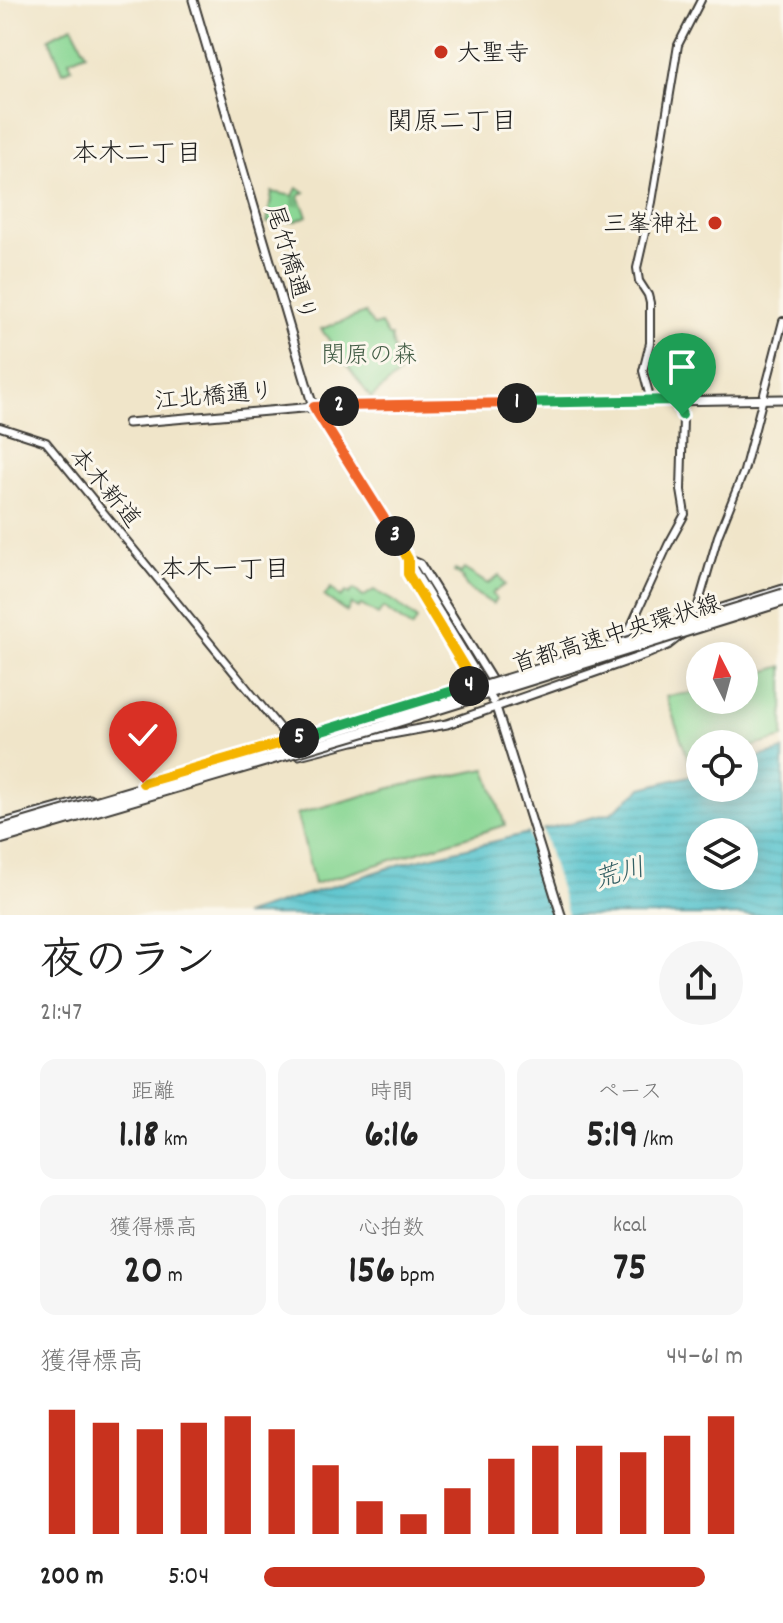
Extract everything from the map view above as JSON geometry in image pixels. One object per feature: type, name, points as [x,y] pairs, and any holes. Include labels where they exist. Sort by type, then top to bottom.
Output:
[{"type":"highway","name":"首都高速中央環状線","points":[[0,832],[377,728],[783,596]]},
{"type":"main road","name":"尾竹橋通り","points":[[193,0],[314,407],[495,704],[561,915]]},
{"type":"main road","name":"江北橋通り","points":[[128,423],[314,407],[783,399]]},
{"type":"main road","points":[[477,688],[408,574],[408,559],[420,564],[494,683]]},
{"type":"main road","points":[[494,683],[695,616],[783,596]]},
{"type":"main road","points":[[0,832],[783,596]]},
{"type":"main road","points":[[292,745],[299,755],[307,755],[353,741],[447,724],[495,704],[658,649],[675,640],[695,616]]},
{"type":"street","points":[[651,401],[643,371],[650,343],[650,303],[639,281],[637,268],[654,189],[678,45],[701,0]]},
{"type":"street","points":[[695,616],[718,536],[744,471],[783,321]]},
{"type":"street","points":[[625,639],[685,514],[681,490],[684,423],[677,400]]},
{"type":"street","name":"本木新道","points":[[0,427],[46,442],[292,745]]},
{"type":"green space","points":[[72,26],[86,53],[69,60],[72,68],[63,72],[49,38]]},
{"type":"green space","points":[[297,188],[305,192],[299,196],[307,216],[296,221],[267,223],[272,192],[293,196]]},
{"type":"green space","name":"関原の森","points":[[365,313],[374,326],[381,324],[391,336],[399,374],[371,398],[321,329]]},
{"type":"green space","points":[[464,569],[488,584],[499,575],[505,585],[492,593],[496,599],[493,604],[470,590],[463,578],[454,572],[461,573]]},
{"type":"green space","points":[[331,588],[340,597],[354,589],[363,597],[374,590],[417,620],[412,628],[383,608],[378,615],[361,605],[358,608],[351,604],[347,612],[324,596]]},
{"type":"green space","points":[[783,666],[783,738],[758,745],[758,730],[686,730],[686,754],[666,696],[686,694],[686,714],[758,714],[758,674]]},
{"type":"green space","points":[[486,769],[505,825],[314,884],[297,814],[395,787]]},
{"type":"water","name":"荒川","points":[[783,750],[783,915],[243,915],[401,864],[611,813],[642,788],[686,777],[686,802],[758,802],[758,757]]},
{"type":"pier","points":[[541,826],[568,915],[553,915],[527,829]]},
{"type":"place","name":"大聖寺","points":[[441,52]]},
{"type":"place","name":"三峯神社","points":[[715,223]]},
{"type":"district","name":"関原二丁目","points":[[452,120]]},
{"type":"district","name":"本木二丁目","points":[[137,152]]},
{"type":"district","name":"本木一丁目","points":[[225,568]]},
{"type":"route","points":[[143,783],[475,685],[408,574],[408,559],[401,545],[314,407],[677,400],[682,415]]}]
